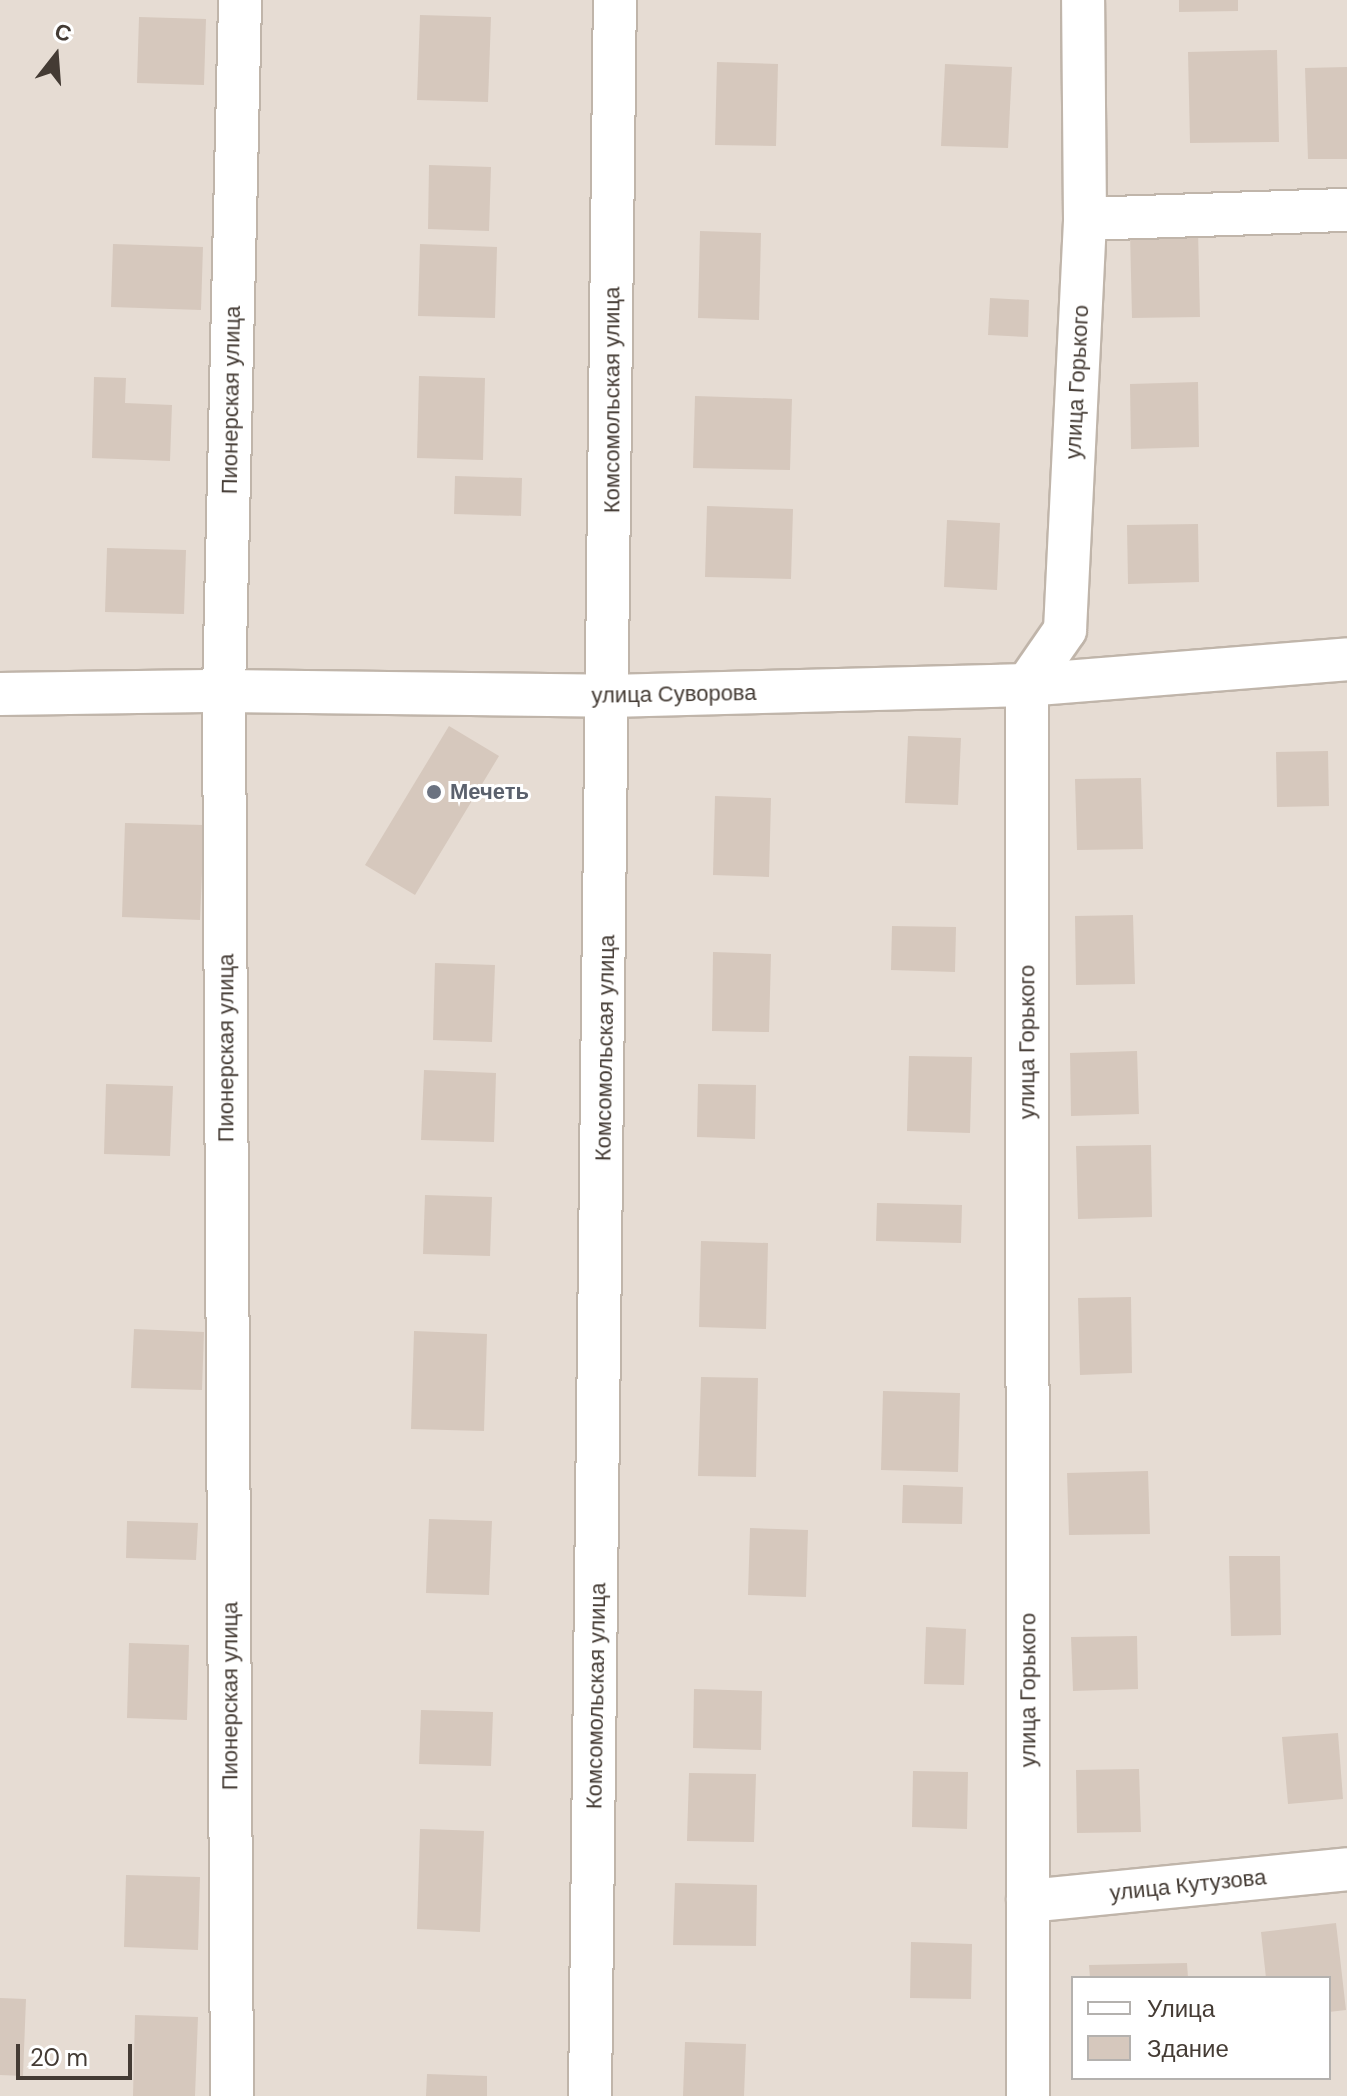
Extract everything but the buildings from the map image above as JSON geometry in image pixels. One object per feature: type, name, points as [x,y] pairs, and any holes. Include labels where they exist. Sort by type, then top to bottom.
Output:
[{"type":"street","name":"Пионерская улица","points":[[232,2096],[224,691],[240,0]]},
{"type":"street","name":"Комсомольская улица","points":[[590,2096],[610,696],[615,0]]},
{"type":"street","name":"улица Горького","points":[[1028,2096],[1027,685],[1065,630],[1085,219],[1083,0]]},
{"type":"street","points":[[1085,219],[1347,210]]},
{"type":"street","name":"улица Суворова","points":[[0,694],[224,691],[610,696],[1027,685],[1347,659]]},
{"type":"street","name":"улица Кутузова","points":[[1028,1901],[1347,1869]]},
{"type":"shaded area","points":[[0,0],[1347,0],[1347,2096],[0,2096]]},
{"type":"place","name":"Мечеть","points":[[434,792]]}]
